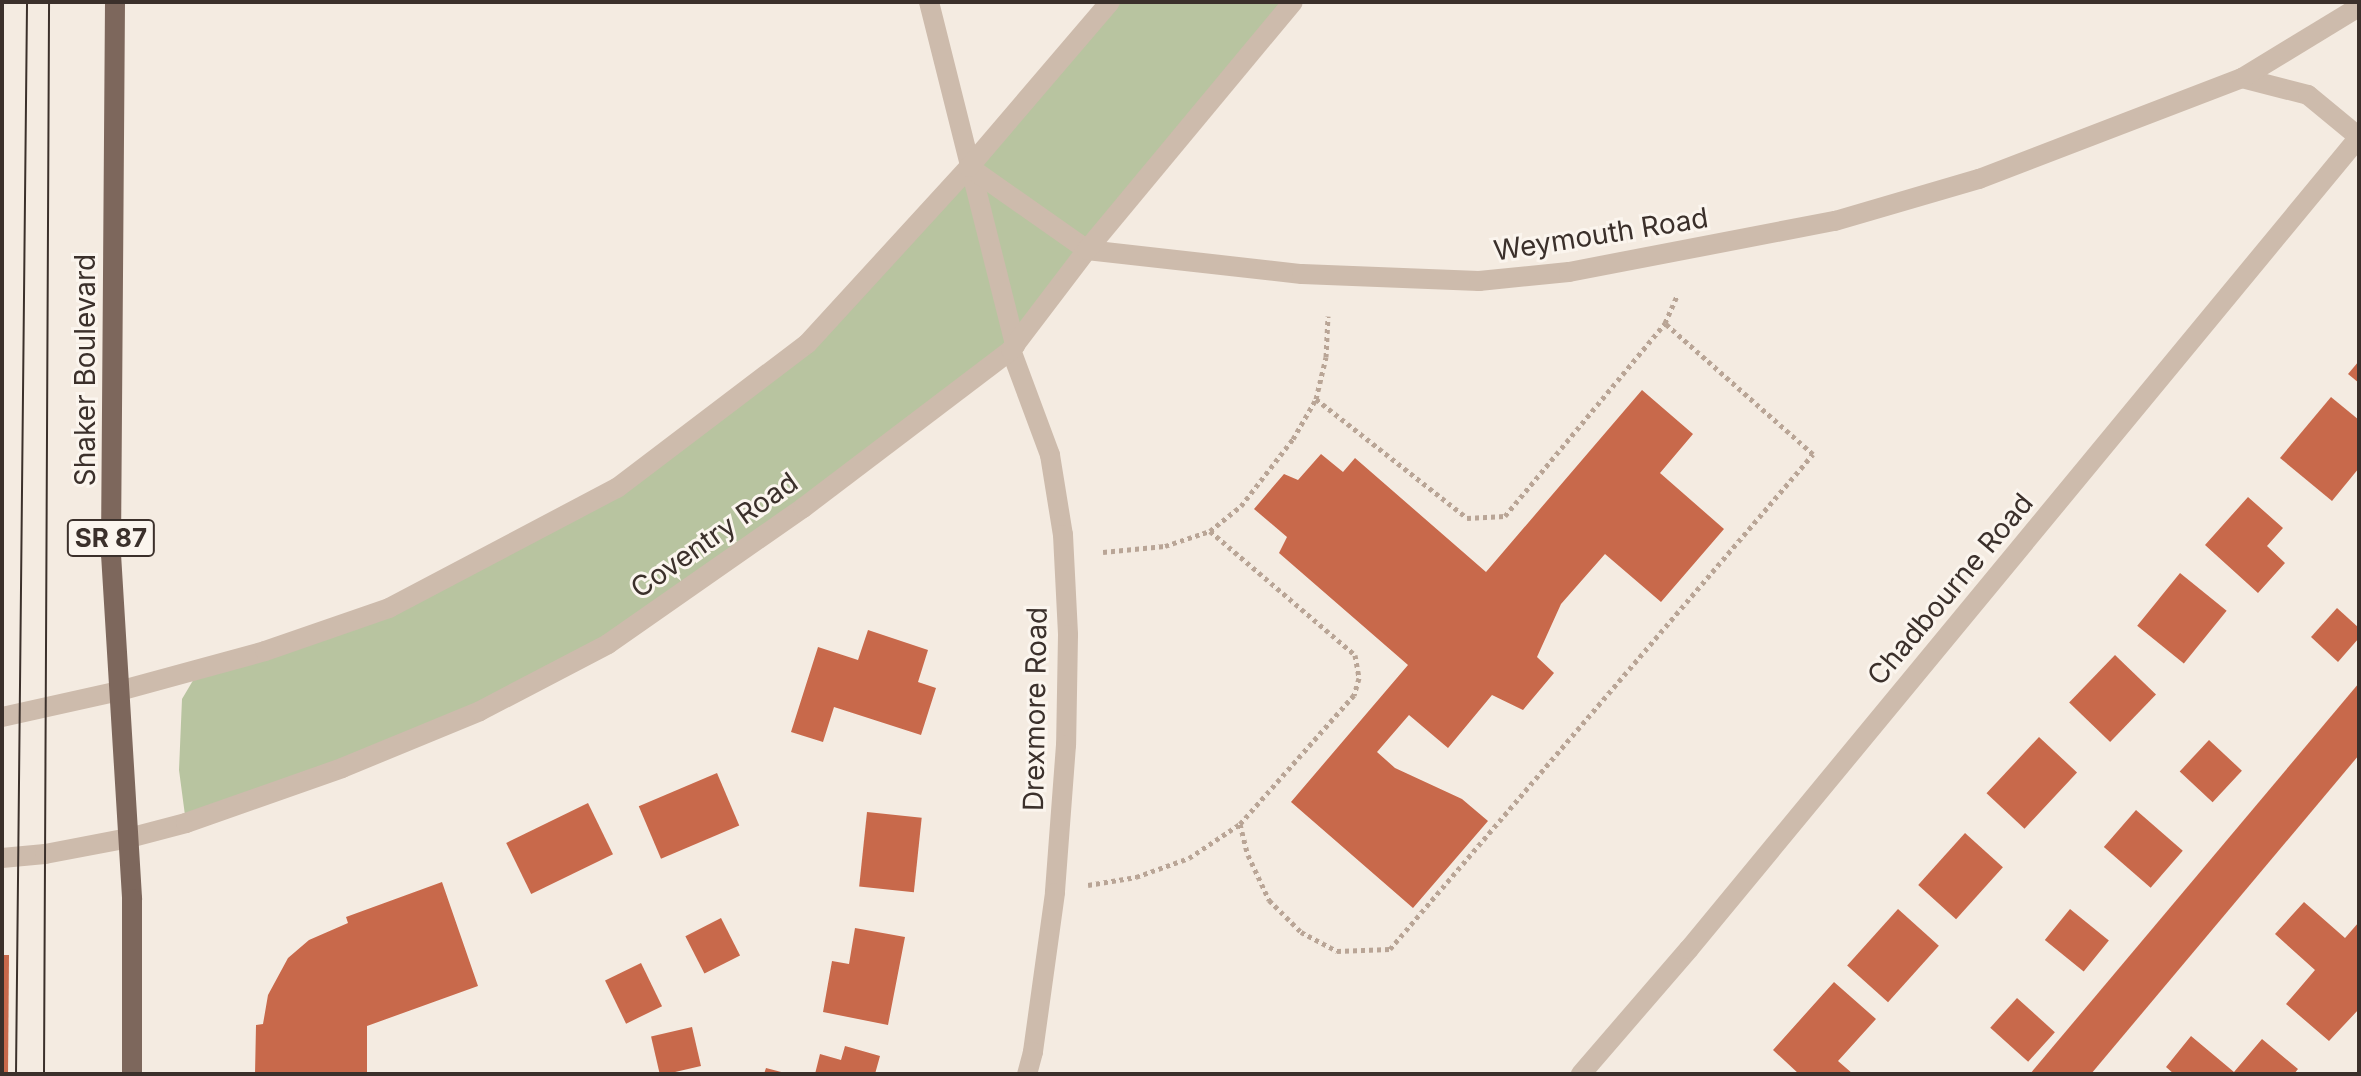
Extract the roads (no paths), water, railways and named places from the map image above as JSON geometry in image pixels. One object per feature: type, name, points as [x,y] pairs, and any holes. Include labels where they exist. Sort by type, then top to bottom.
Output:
[{"type":"main road","name":"Shaker Boulevard","points":[[115,2],[111,554],[129,838],[132,1074]]},
{"type":"street","name":"Drexmore Road","points":[[929,2],[1013,348],[1050,455],[1063,535],[1068,635],[1066,745],[1055,893],[1033,1052],[1027,1074]]},
{"type":"street","points":[[2,717],[119,691],[265,651],[389,608],[617,488],[807,344],[969,167],[1110,2]]},
{"type":"street","name":"Coventry Road","points":[[2,858],[45,854],[129,838],[186,823],[342,768],[480,711],[608,644],[803,508],[1013,348],[1087,250],[1293,2]]},
{"type":"street","name":"Weymouth Road","points":[[969,167],[1087,250],[1302,274],[1479,281],[1569,272],[1845,218],[1979,179],[2242,78],[2359,7]]},
{"type":"street","points":[[2242,78],[2308,95],[2359,137]]},
{"type":"street","name":"Chadbourne Road","points":[[1581,1074],[1699,937],[2359,137]]},
{"type":"tram line","points":[[16,1074],[27,2]]},
{"type":"tram line","points":[[44,1074],[49,2]]}]
